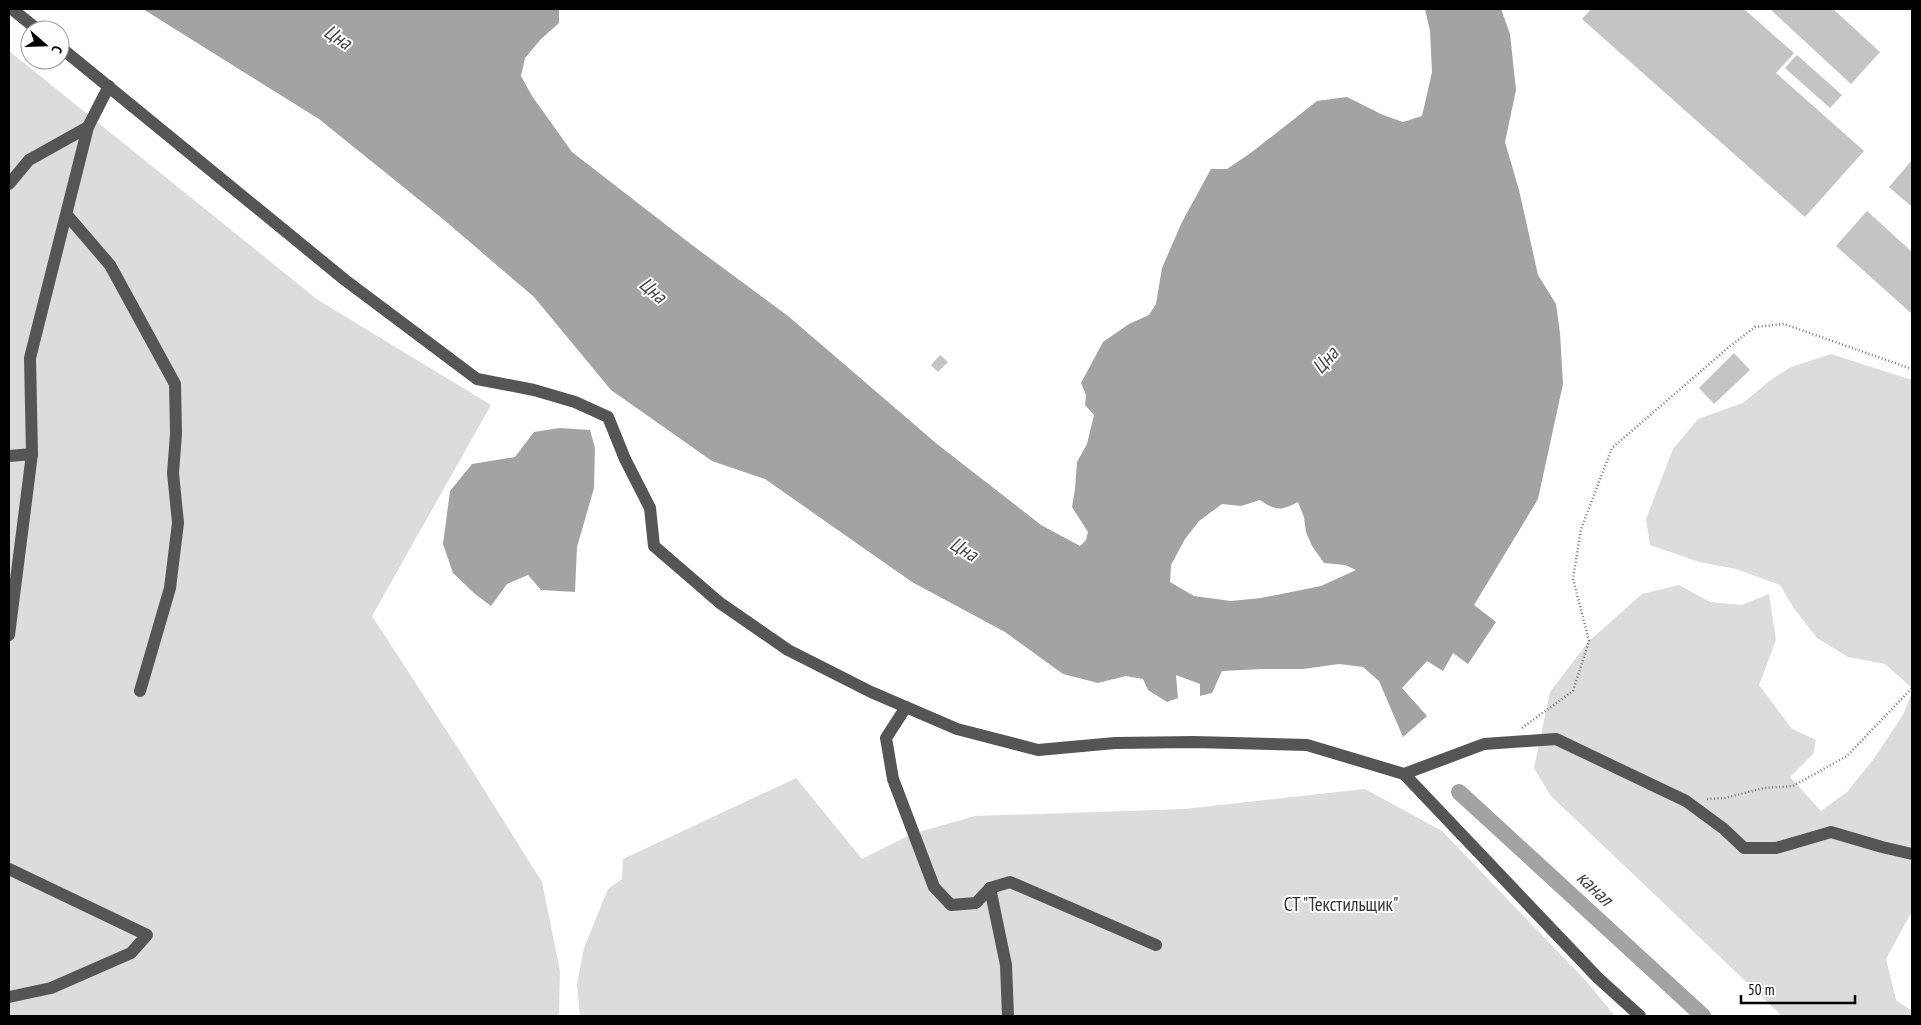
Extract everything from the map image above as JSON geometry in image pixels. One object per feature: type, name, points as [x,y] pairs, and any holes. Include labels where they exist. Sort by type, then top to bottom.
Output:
[{"type":"street","points":[[12,9],[26,20]]},
{"type":"street","points":[[70,55],[344,280],[477,379],[534,390],[575,402],[608,417],[625,458],[650,508],[654,546],[720,603],[788,650],[871,692],[957,729],[1038,750],[1115,743],[1307,744],[1404,774],[1598,978],[1640,1016]]},
{"type":"street","points":[[9,636],[32,454],[30,358],[88,127],[109,86]]},
{"type":"street","points":[[9,184],[30,160],[88,127]]},
{"type":"street","points":[[67,215],[110,265],[175,384],[176,434],[173,473],[178,523],[170,588],[140,691]]},
{"type":"street","points":[[9,456],[32,454]]},
{"type":"street","points":[[906,707],[886,738],[893,779],[934,888],[951,905],[976,903],[990,888],[1010,882],[1156,945]]},
{"type":"street","points":[[1404,774],[1484,744],[1556,739],[1686,801],[1724,829],[1744,848],[1776,848],[1831,832],[1912,854]]},
{"type":"street","points":[[9,869],[147,935],[131,953],[51,988],[9,997]]},
{"type":"street","points":[[990,888],[1006,965],[1008,1016]]},
{"type":"path","points":[[1501,743],[1573,691],[1588,641],[1573,578],[1581,529],[1612,448],[1755,327],[1784,324],[1912,369]]},
{"type":"path","points":[[1686,801],[1725,798],[1764,788],[1793,786],[1847,756],[1912,688]]},
{"type":"green space","points":[[9,51],[20,60],[20,70],[33,70],[318,300],[491,405],[372,616],[542,882],[560,971],[559,1016],[9,1016]]},
{"type":"green space","points":[[1831,354],[1912,380],[1912,688],[1885,664],[1848,657],[1817,638],[1793,607],[1780,585],[1736,569],[1699,562],[1650,545],[1646,519],[1673,449],[1698,419],[1743,403],[1772,379],[1791,367]]},
{"type":"green space","points":[[1679,585],[1710,602],[1742,605],[1769,594],[1776,640],[1759,685],[1792,729],[1816,740],[1813,754],[1790,777],[1821,811],[1847,792],[1873,760],[1903,715],[1912,692],[1912,911],[1886,959],[1896,1000],[1912,1011],[1912,1016],[1782,1016],[1551,796],[1534,768],[1550,692],[1589,641],[1642,594]]},
{"type":"green space","name":"СТ \"Текстильщик\"","points":[[796,778],[862,859],[912,834],[975,816],[1185,809],[1365,789],[1442,831],[1586,981],[1615,1016],[580,1016],[577,984],[584,948],[608,889],[622,879],[623,859]]},
{"type":"water","name":"Цна","points":[[143,9],[559,9],[559,23],[541,39],[525,58],[521,76],[532,96],[572,152],[692,245],[788,316],[937,444],[1041,525],[1080,546],[1086,540],[1088,532],[1072,507],[1077,462],[1087,444],[1094,415],[1085,405],[1086,395],[1081,383],[1103,342],[1129,324],[1149,315],[1156,304],[1162,268],[1182,222],[1211,169],[1227,169],[1252,152],[1317,101],[1347,97],[1383,115],[1403,122],[1422,116],[1432,72],[1430,31],[1425,9],[1501,9],[1510,34],[1516,90],[1505,142],[1519,190],[1538,275],[1556,304],[1563,384],[1538,499],[1474,605],[1496,622],[1468,664],[1453,653],[1443,671],[1427,661],[1402,688],[1427,716],[1403,737],[1379,681],[1363,667],[1339,664],[1303,669],[1222,671],[1212,693],[1200,696],[1200,684],[1176,675],[1178,698],[1167,702],[1148,690],[1143,679],[1126,676],[1098,683],[1063,674],[1005,632],[912,582],[765,479],[712,461],[611,390],[534,297],[443,219],[319,119]],"holes":[[[1260,500],[1275,508],[1283,508],[1298,502],[1304,517],[1306,532],[1312,546],[1324,563],[1345,565],[1356,570],[1321,586],[1261,598],[1231,601],[1194,596],[1170,582],[1171,565],[1185,539],[1199,521],[1222,504],[1241,506]]]},
{"type":"water","points":[[559,428],[590,430],[595,448],[594,488],[577,547],[575,592],[541,590],[528,575],[507,584],[491,606],[453,573],[443,544],[450,491],[472,464],[515,457],[534,432]]},
{"type":"building","points":[[1591,9],[1744,9],[1794,53],[1776,73],[1864,151],[1805,217],[1582,19]]},
{"type":"building","points":[[1770,9],[1833,9],[1880,52],[1851,84]]},
{"type":"building","points":[[1797,55],[1842,95],[1830,108],[1785,68]]},
{"type":"building","points":[[1912,160],[1912,207],[1889,187]]},
{"type":"building","points":[[1867,211],[1912,252],[1912,314],[1836,246]]},
{"type":"building","points":[[1734,353],[1750,370],[1714,404],[1699,388]]},
{"type":"building","points":[[940,355],[948,362],[938,372],[931,365]]},
{"type":"waterway","name":"канал","points":[[1459,792],[1703,1016]]}]
